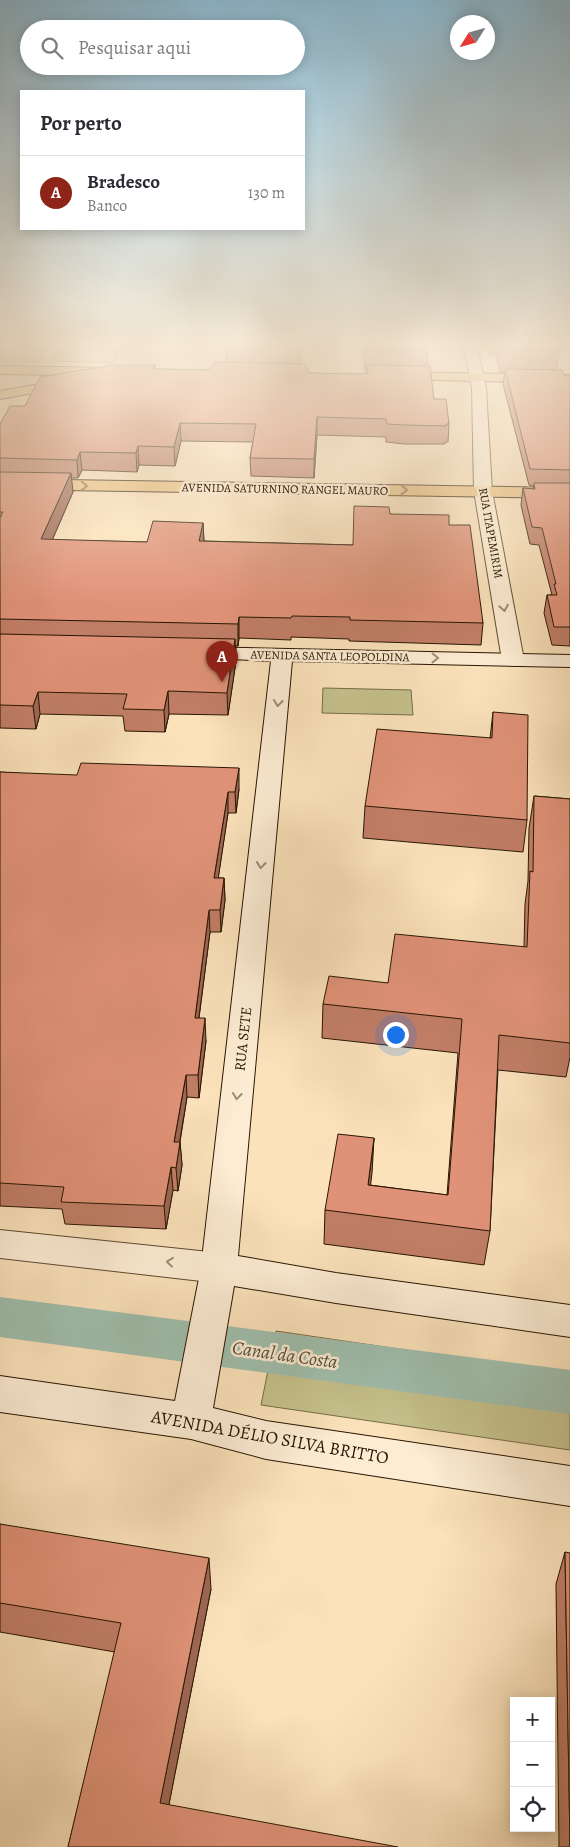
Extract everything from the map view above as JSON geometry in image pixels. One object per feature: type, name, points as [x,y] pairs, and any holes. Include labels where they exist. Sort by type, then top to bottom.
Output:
[{"type":"main road","name":"AVENIDA SATURNINO RANGEL MAURO","points":[[0,484],[570,493]]},
{"type":"street","name":"RUA ITAPEMIRIM","points":[[480,431],[483,491],[513,660]]},
{"type":"street","name":"AVENIDA SANTA LEOPOLDINA","points":[[177,652],[570,661]]},
{"type":"street","name":"RUA SETE","points":[[191,1421],[219,1268],[282,654]]},
{"type":"street","points":[[0,1244],[219,1268],[336,1288],[570,1321]]},
{"type":"street","name":"AVENIDA DÉLIO SILVA BRITTO","points":[[0,1394],[191,1421],[266,1440],[570,1486]]},
{"type":"shaded area","points":[[323,688],[411,690],[413,715],[322,713]]},
{"type":"shaded area","points":[[276,1331],[570,1374],[570,1450],[261,1405]]},
{"type":"building","points":[[0,431],[178,431],[174,447],[138,446],[136,453],[80,452],[77,460],[0,458]]},
{"type":"building","points":[[255,431],[316,431],[314,459],[250,458]]},
{"type":"building","points":[[521,431],[570,431],[570,470],[530,469]]},
{"type":"building","points":[[0,472],[71,473],[41,539],[147,542],[153,521],[203,523],[199,541],[353,545],[354,506],[389,507],[390,514],[449,515],[449,525],[470,525],[483,623],[350,620],[350,617],[292,616],[291,618],[239,617],[238,624],[0,619],[0,518],[3,512],[0,512]]},
{"type":"building","points":[[534,483],[570,483],[570,627],[554,627],[547,595],[557,595],[554,584],[556,584],[542,528],[532,527],[523,488],[535,489]]},
{"type":"building","points":[[0,634],[235,639],[227,693],[168,691],[164,710],[123,709],[127,694],[38,692],[33,706],[0,705]]},
{"type":"building","points":[[493,712],[528,715],[527,820],[365,806],[377,729],[492,738]]},
{"type":"building","points":[[81,763],[239,768],[235,792],[228,792],[214,878],[224,878],[220,910],[209,910],[195,1018],[205,1018],[198,1075],[186,1075],[174,1142],[180,1142],[176,1168],[171,1167],[164,1206],[61,1202],[64,1187],[0,1183],[0,772],[77,775]]},
{"type":"building","points":[[534,796],[570,799],[570,1043],[499,1035],[490,1231],[325,1210],[338,1134],[374,1138],[368,1185],[448,1195],[462,1019],[323,1004],[329,976],[388,983],[395,934],[527,947],[530,871],[533,872]]},
{"type":"building","points":[[0,1524],[209,1558],[160,1803],[398,1847],[68,1847],[121,1623],[0,1603]]},
{"type":"building","points":[[565,1552],[570,1553],[570,1847]]},
{"type":"waterway","name":"Canal da Costa","points":[[0,1317],[570,1392]]},
{"type":"place","name":"Bradesco","points":[[222,682]]}]
